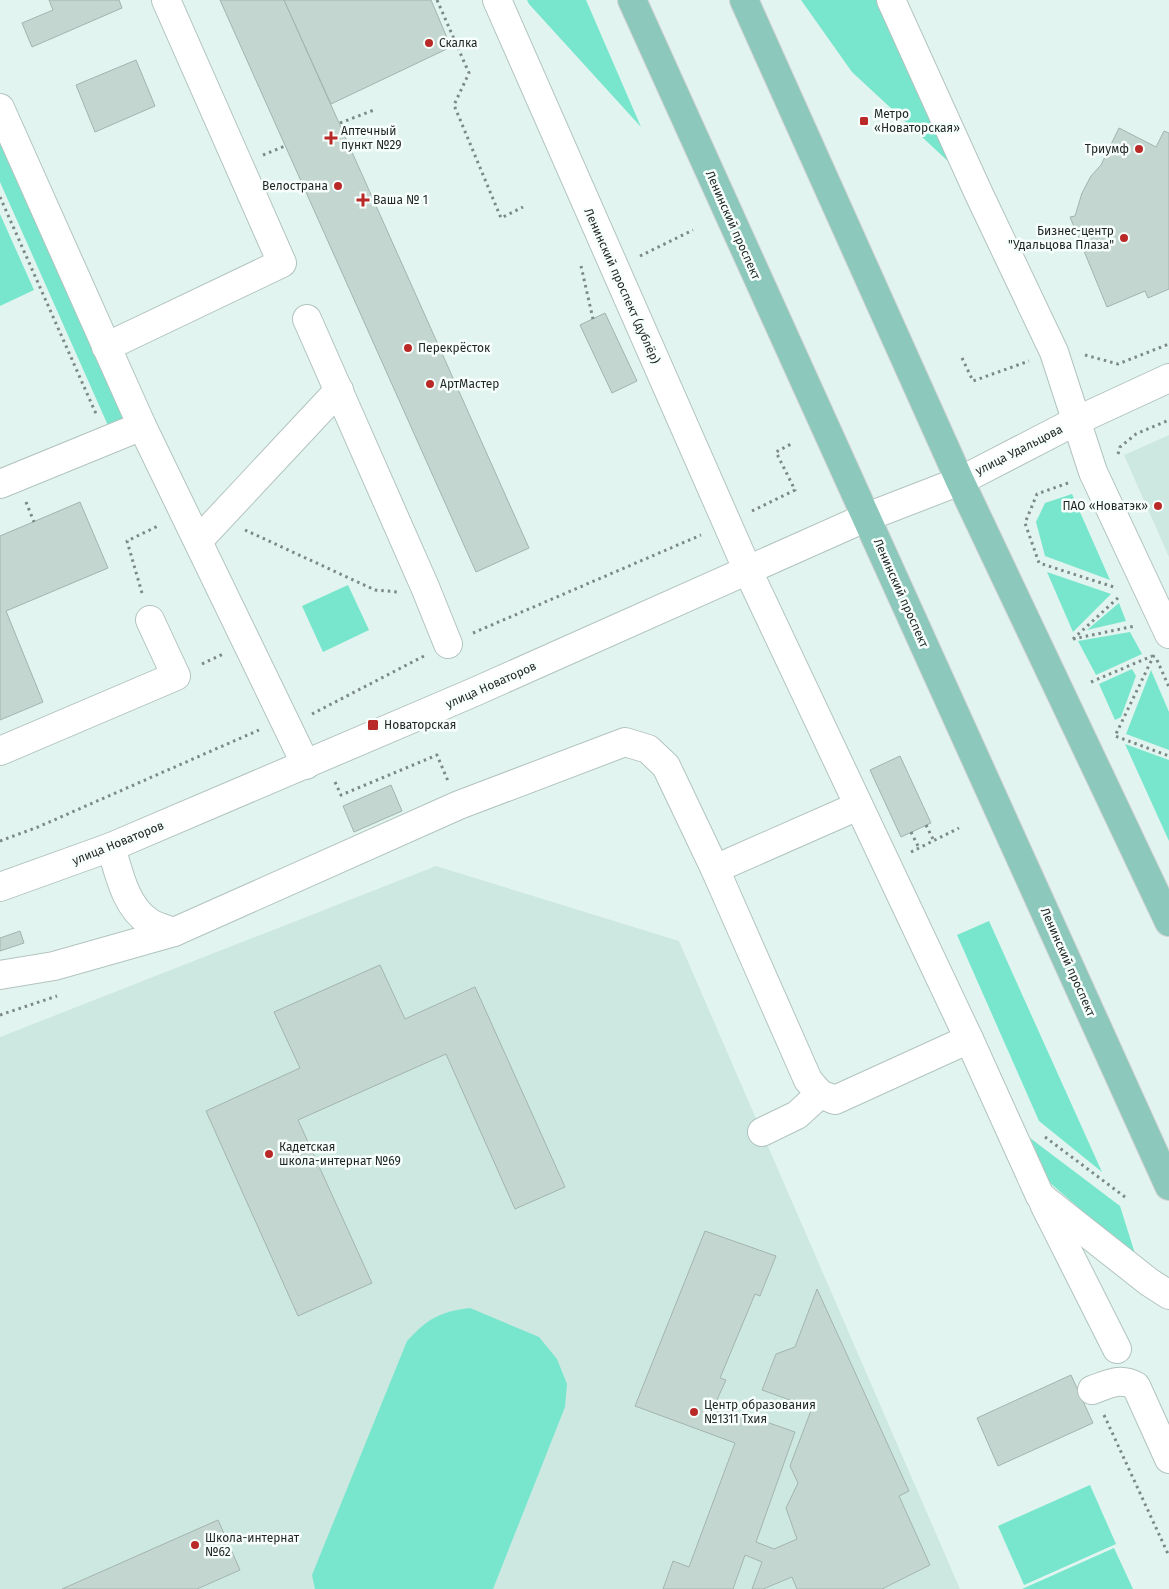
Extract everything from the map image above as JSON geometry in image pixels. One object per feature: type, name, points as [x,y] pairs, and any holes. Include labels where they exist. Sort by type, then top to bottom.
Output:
[{"type":"main road","name":"Ленинский проспект","points":[[632,0],[1169,1186]]},
{"type":"main road","points":[[744,0],[960,481],[1169,922]]},
{"type":"street","points":[[106,346],[282,262],[166,0]]},
{"type":"street","name":"Ленинский проспект (дублёр)","points":[[497,0],[748,571],[969,1040],[1040,1196],[1117,1349]]},
{"type":"street","points":[[891,0],[978,192],[1054,352],[1093,472],[1169,634]]},
{"type":"street","points":[[0,108],[142,426],[306,764]]},
{"type":"street","points":[[308,319],[448,644]]},
{"type":"street","name":"улица Удальцова","points":[[867,517],[960,481],[1076,421],[1169,378]]},
{"type":"street","points":[[198,541],[339,390]]},
{"type":"street","points":[[0,484],[142,426]]},
{"type":"street","name":"улица Новаторов","points":[[0,887],[111,847],[306,764],[867,517]]},
{"type":"street","points":[[0,750],[176,676],[150,620]]},
{"type":"street","points":[[0,975],[54,966],[174,932],[459,805],[625,742],[648,749],[666,766],[715,869],[808,1080],[820,1094],[836,1100],[969,1040]]},
{"type":"street","points":[[715,869],[858,806]]},
{"type":"street","points":[[111,847],[124,889],[138,913],[150,923],[174,932]]},
{"type":"street","points":[[762,1132],[797,1114],[820,1094]]},
{"type":"street","points":[[1040,1196],[1149,1282],[1169,1295]]},
{"type":"street","points":[[1092,1390],[1115,1381],[1127,1381],[1136,1386],[1169,1459]]},
{"type":"path","points":[[436,0],[469,73],[454,105],[501,218],[523,207]]},
{"type":"path","points":[[340,123],[374,110]]},
{"type":"path","points":[[0,197],[108,440]]},
{"type":"path","points":[[962,358],[973,381],[1070,346],[1090,358],[1118,364],[1169,344]]},
{"type":"path","points":[[1117,462],[1120,447],[1136,434],[1169,420]]},
{"type":"path","points":[[0,841],[38,827],[284,719],[306,718],[448,644],[728,523],[795,490],[776,452],[793,443]]},
{"type":"path","points":[[1076,480],[1037,494],[1026,523],[1039,563],[1126,591],[1073,639],[1141,625]]},
{"type":"path","points":[[150,620],[127,541],[159,527],[179,500]]},
{"type":"path","points":[[219,518],[374,590],[407,592]]},
{"type":"path","points":[[176,676],[247,644]]},
{"type":"path","points":[[1091,682],[1154,654],[1115,736],[1169,756]]},
{"type":"path","points":[[926,825],[934,841]]},
{"type":"path","points":[[906,855],[959,828]]},
{"type":"path","points":[[911,832],[919,848]]},
{"type":"path","points":[[1092,1390],[1169,1556]]},
{"type":"shaded area","name":"ПАО «Новатэк»","points":[[1169,435],[1169,557],[1124,455]]},
{"type":"shaded area","points":[[436,866],[679,941],[960,1589],[0,1589],[0,1037]]},
{"type":"green space","points":[[527,0],[586,0],[641,127],[529,4]]},
{"type":"green space","points":[[801,0],[880,0],[950,163],[852,72]]},
{"type":"green space","points":[[0,121],[133,421],[110,430],[0,182]]},
{"type":"green space","points":[[0,214],[34,290],[0,306]]},
{"type":"green space","points":[[1072,494],[1110,580],[1045,556],[1036,522],[1045,503]]},
{"type":"green space","points":[[1047,572],[1111,594],[1073,632]]},
{"type":"green space","points":[[348,585],[369,630],[323,652],[302,606]]},
{"type":"green space","points":[[1119,603],[1126,621],[1087,630]]},
{"type":"green space","points":[[1130,632],[1142,654],[1096,675],[1078,641]]},
{"type":"green space","points":[[1132,669],[1136,676],[1121,717],[1115,720],[1099,684]]},
{"type":"green space","points":[[1151,670],[1169,712],[1169,750],[1126,734]]},
{"type":"green space","points":[[1125,744],[1169,760],[1169,841]]},
{"type":"green space","points":[[989,921],[1102,1172],[1039,1121],[957,935]]},
{"type":"green space","points":[[1030,1138],[1120,1206],[1136,1257],[1050,1183]]},
{"type":"green space","points":[[470,1308],[539,1337],[557,1359],[567,1384],[565,1407],[493,1589],[315,1589],[312,1575],[407,1341],[421,1327],[435,1317]]},
{"type":"green space","points":[[1090,1485],[1116,1544],[1024,1585],[998,1526]]},
{"type":"green space","points":[[1114,1548],[1133,1589],[1022,1589]]},
{"type":"building","points":[[49,0],[119,0],[122,8],[32,47],[22,23],[53,10]]},
{"type":"building","points":[[220,0],[284,0],[529,548],[476,572]]},
{"type":"building","points":[[284,0],[431,0],[451,47],[331,104]]},
{"type":"building","points":[[136,60],[155,106],[95,132],[76,85]]},
{"type":"building","name":"Бизнес-центр \"Удальцова Плаза\"","points":[[1119,128],[1156,147],[1164,131],[1169,133],[1169,289],[1148,298],[1145,291],[1107,307],[1070,217],[1075,216],[1082,193],[1091,176],[1101,165]]},
{"type":"building","points":[[605,313],[637,381],[612,393],[580,325]]},
{"type":"building","points":[[80,502],[108,568],[6,611],[43,702],[0,720],[0,536]]},
{"type":"building","points":[[900,756],[931,823],[901,837],[870,770]]},
{"type":"building","points":[[391,785],[402,811],[354,832],[343,806]]},
{"type":"building","points":[[20,931],[24,943],[0,951],[0,938]]},
{"type":"building","name":"Кадетская школа-интернат №69","points":[[380,965],[405,1019],[475,987],[565,1187],[515,1209],[446,1054],[298,1120],[372,1283],[298,1316],[206,1111],[300,1068],[274,1012]]},
{"type":"building","name":"Центр образования №1311 Тхия","points":[[705,1231],[776,1256],[760,1296],[755,1294],[720,1378],[726,1380],[715,1404],[795,1432],[756,1542],[774,1549],[797,1539],[786,1508],[798,1483],[790,1466],[812,1408],[762,1390],[776,1354],[795,1347],[817,1289],[909,1491],[899,1496],[930,1565],[882,1589],[797,1589],[792,1577],[763,1589],[752,1589],[762,1562],[745,1555],[733,1589],[663,1589],[673,1561],[689,1567],[735,1443],[635,1406]]},
{"type":"building","points":[[1071,1375],[1093,1423],[998,1466],[977,1418]]},
{"type":"building","name":"Школа-интернат №62","points":[[218,1520],[240,1570],[197,1589],[62,1589]]},
{"type":"place","name":"Скалка","points":[[429,43]]},
{"type":"place","name":"Метро «Новаторская»","points":[[864,121]]},
{"type":"place","name":"Аптечный пункт №29","points":[[331,138]]},
{"type":"place","name":"Триумф","points":[[1139,149]]},
{"type":"place","name":"Велострана","points":[[338,186]]},
{"type":"place","name":"Ваша № 1","points":[[363,200]]},
{"type":"place","name":"Бизнес-центр \"Удальцова Плаза\"","points":[[1124,238]]},
{"type":"place","name":"Перекрёсток","points":[[408,348]]},
{"type":"place","name":"АртМастер","points":[[430,384]]},
{"type":"place","name":"ПАО «Новатэк»","points":[[1158,506]]},
{"type":"place","name":"Новаторская","points":[[373,725]]},
{"type":"place","name":"Кадетская школа-интернат №69","points":[[269,1154]]},
{"type":"place","name":"Центр образования №1311 Тхия","points":[[694,1412]]},
{"type":"place","name":"Школа-интернат №62","points":[[195,1545]]}]
